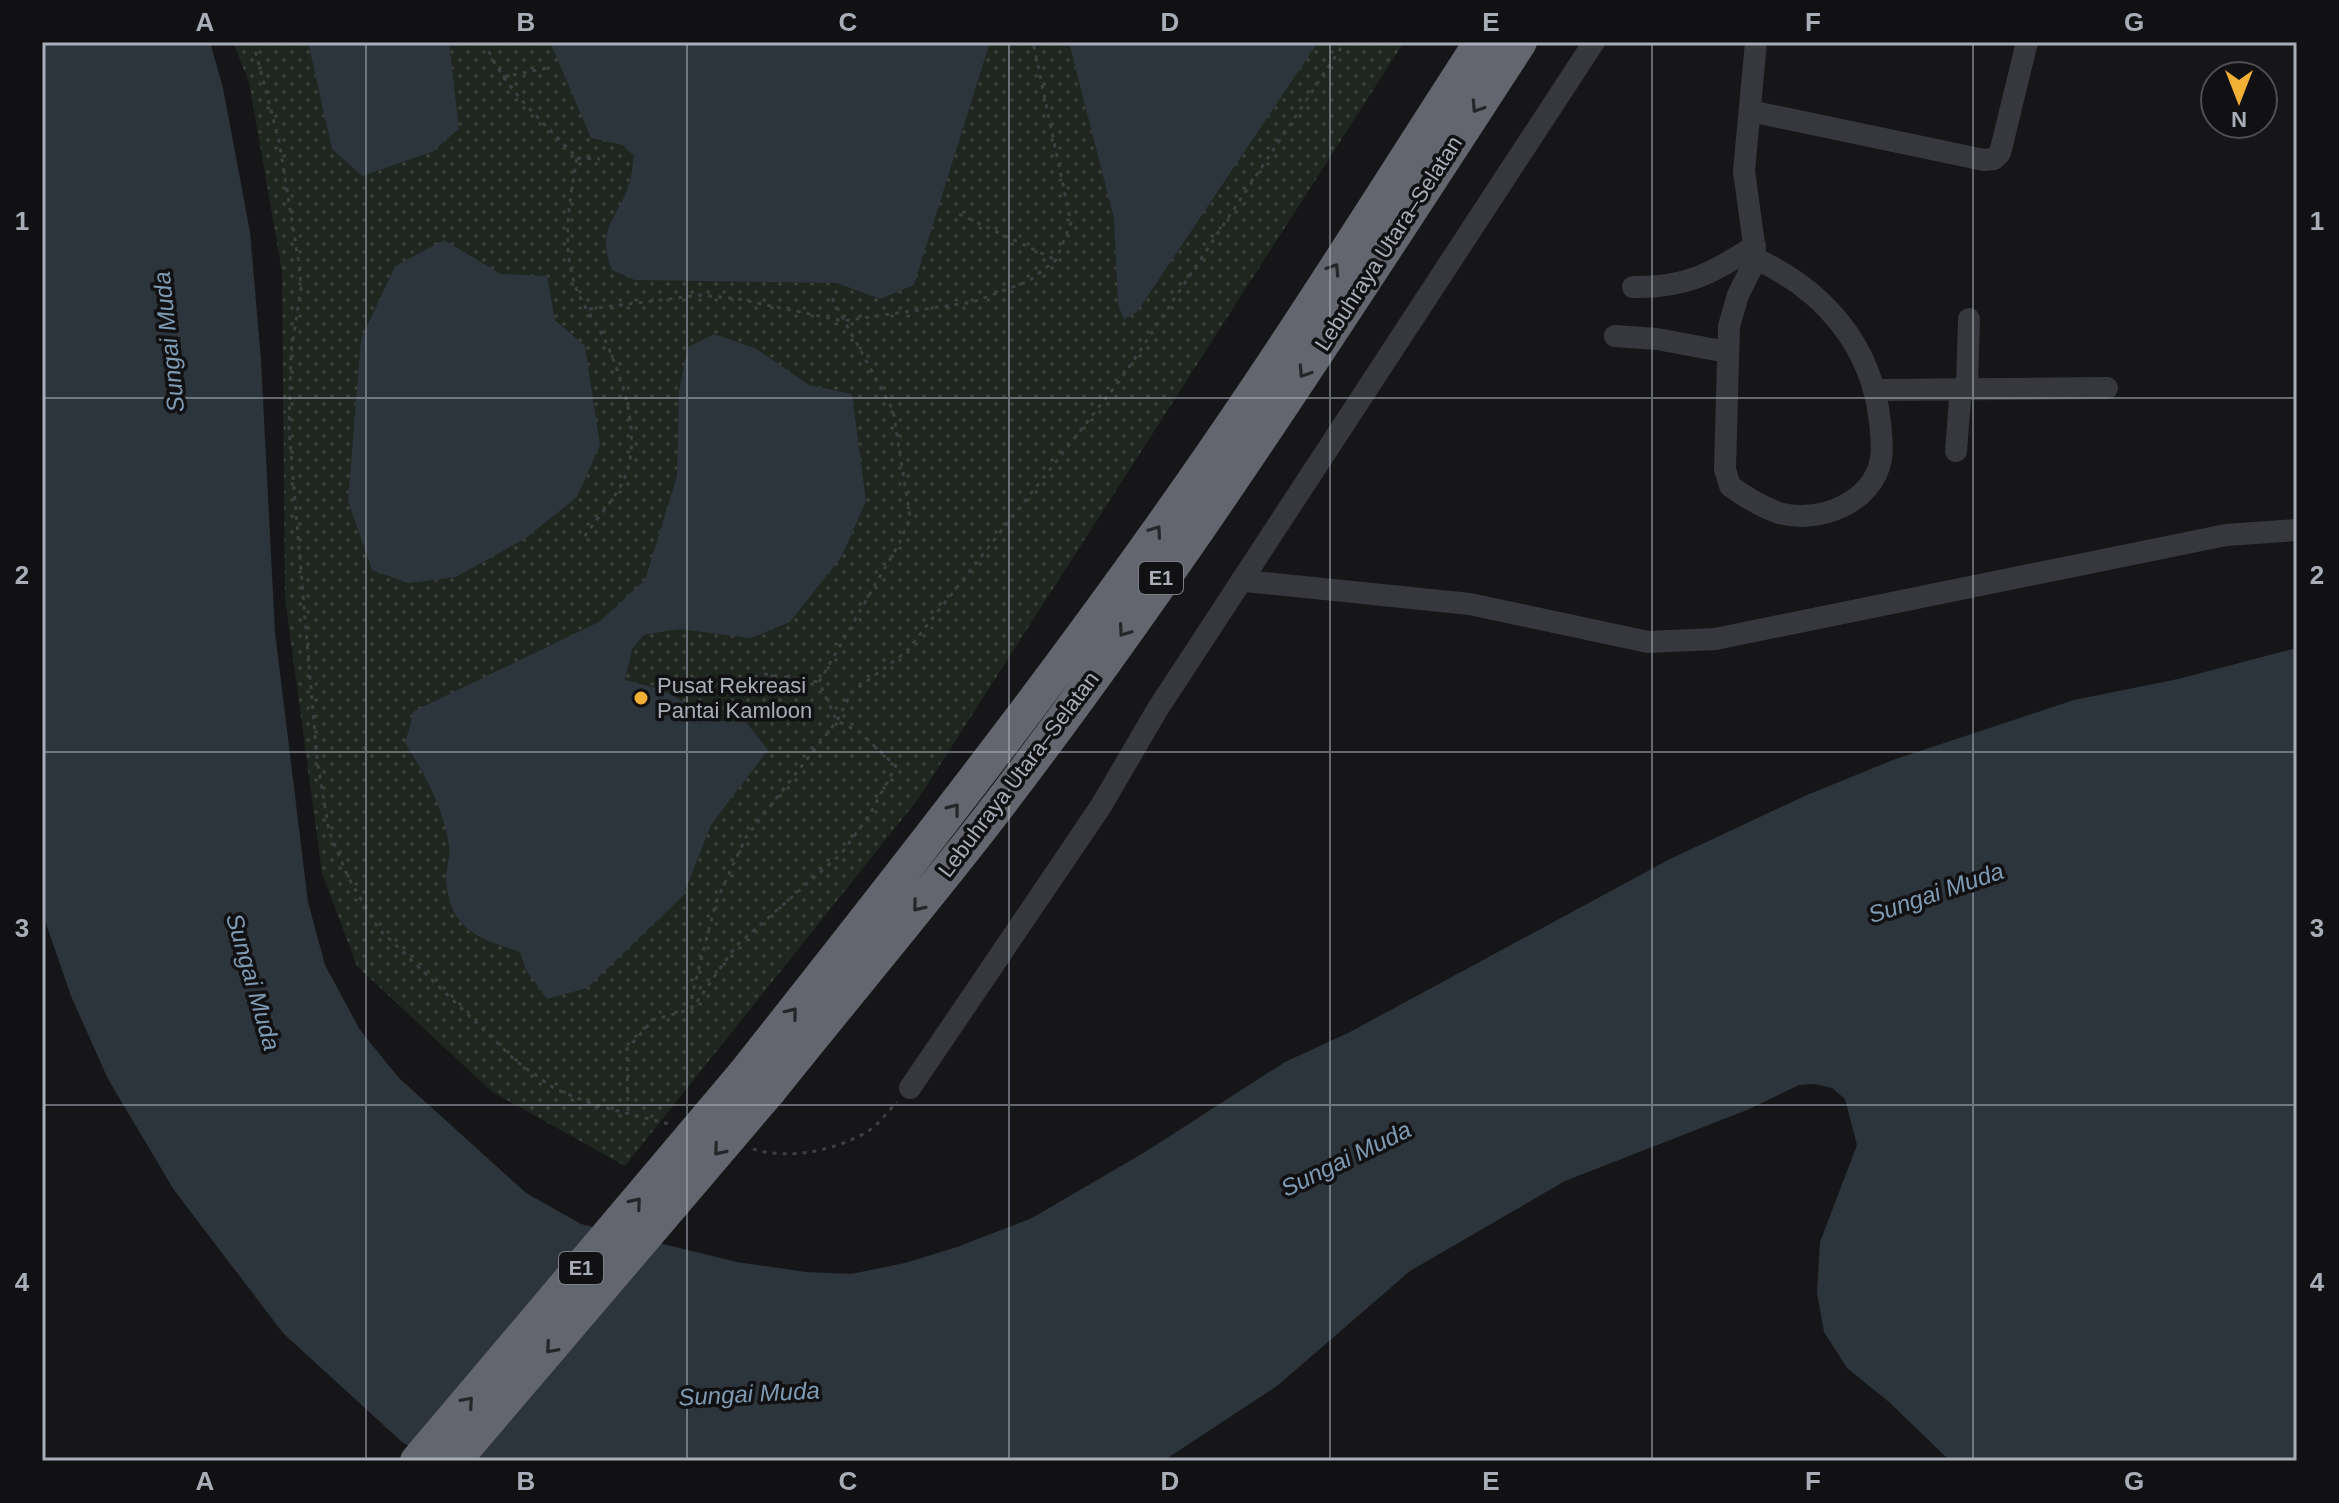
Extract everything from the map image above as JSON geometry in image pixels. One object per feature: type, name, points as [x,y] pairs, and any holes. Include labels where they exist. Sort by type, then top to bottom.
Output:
[{"type":"highway","name":"Lebuhraya Utara–Selatan","points":[[454,1461],[757,1082],[1082,635],[1258,386],[1481,42]]},
{"type":"highway","name":"Lebuhraya Utara–Selatan","points":[[417,1461],[986,822],[1280,409],[1520,42]]},
{"type":"street","points":[[910,1088],[1034,909],[1101,806],[1157,710],[1245,581],[1594,42]]},
{"type":"street","points":[[1755,252],[1831,309],[1866,365],[1876,390],[1881,459],[1863,495],[1823,514],[1803,516],[1779,513],[1742,494],[1726,477],[1727,352],[1738,295],[1755,252],[1744,171],[1756,42]]},
{"type":"street","points":[[1750,111],[1984,160],[1994,159],[2000,153],[2027,42]]},
{"type":"street","points":[[1633,287],[1656,287],[1696,279],[1755,252]]},
{"type":"street","points":[[1956,451],[1969,319]]},
{"type":"street","points":[[1615,336],[1657,339],[1727,352]]},
{"type":"street","points":[[1876,390],[2107,388]]},
{"type":"street","points":[[1245,581],[1470,604],[1648,642],[1681,642],[1763,629],[2226,535],[2297,530]]},
{"type":"path","points":[[253,42],[282,154],[301,288],[291,353],[289,430],[317,759],[329,831],[348,877],[378,928],[516,1061],[555,1089],[595,1105],[671,1124]]},
{"type":"path","points":[[485,42],[492,62],[503,77],[577,158],[600,159]]},
{"type":"path","points":[[589,309],[701,295],[738,299],[843,321],[973,302],[1029,281],[1056,260],[1071,223],[1033,42]]},
{"type":"path","points":[[692,1009],[692,995],[716,902],[746,837],[837,721],[851,693],[906,652],[1121,379],[1345,42]]},
{"type":"path","points":[[503,77],[552,67]]},
{"type":"path","points":[[577,158],[567,244],[575,287],[612,355],[627,401],[630,444],[622,484],[582,540]]},
{"type":"path","points":[[959,214],[1056,260]]},
{"type":"path","points":[[819,682],[900,542],[910,517],[893,410],[832,298]]},
{"type":"path","points":[[764,674],[819,682]]},
{"type":"path","points":[[628,1111],[627,1049],[653,1020],[692,1009],[735,947],[842,853],[870,814],[896,766],[858,731],[837,721],[819,682]]},
{"type":"path","points":[[743,1146],[772,1155],[829,1148],[867,1132],[910,1088]]},
{"type":"shaded area","name":"Pusat Rekreasi Pantai Kamloon","points":[[233,42],[1404,42],[918,799],[625,1166],[491,1091],[357,966],[322,873],[285,598],[282,271],[249,82]]},
{"type":"water","name":"Sungai Muda","points":[[42,42],[210,42],[223,88],[250,232],[261,360],[275,632],[308,902],[325,965],[360,1030],[399,1078],[526,1193],[581,1224],[737,1262],[806,1272],[851,1274],[905,1263],[957,1247],[1032,1218],[1145,1152],[1285,1062],[1350,1032],[1670,859],[1807,795],[1893,760],[2074,700],[2178,679],[2297,648],[2297,1461],[1953,1461],[1945,1456],[1889,1402],[1847,1368],[1824,1332],[1817,1293],[1820,1242],[1857,1145],[1845,1099],[1832,1088],[1815,1084],[1799,1085],[1747,1110],[1565,1181],[1410,1271],[1277,1386],[1163,1461],[437,1461],[402,1442],[283,1333],[174,1190],[108,1079],[71,996],[42,912]]},
{"type":"water","points":[[308,42],[449,42],[459,129],[432,152],[362,176],[332,149]]},
{"type":"water","points":[[550,42],[990,42],[914,285],[880,299],[837,283],[635,280],[612,270],[606,245],[607,235],[629,183],[634,156],[623,145],[591,138]]},
{"type":"water","points":[[1069,42],[1318,42],[1137,312],[1124,319],[1118,305],[1114,219]]},
{"type":"water","points":[[444,240],[501,274],[547,276],[555,320],[585,346],[600,445],[577,497],[526,538],[456,577],[408,583],[372,570],[348,501],[361,339],[395,266]]},
{"type":"water","points":[[714,334],[755,348],[809,385],[852,394],[866,501],[842,556],[790,622],[751,638],[678,629],[644,635],[632,649],[625,680],[660,689],[720,721],[746,722],[768,750],[711,825],[683,896],[587,988],[547,999],[526,970],[520,952],[480,937],[454,912],[446,882],[449,850],[443,818],[426,779],[405,743],[414,711],[599,622],[645,580],[677,476],[679,391],[688,347]]},
{"type":"place","name":"Pusat Rekreasi Pantai Kamloon","points":[[641,698]]}]
